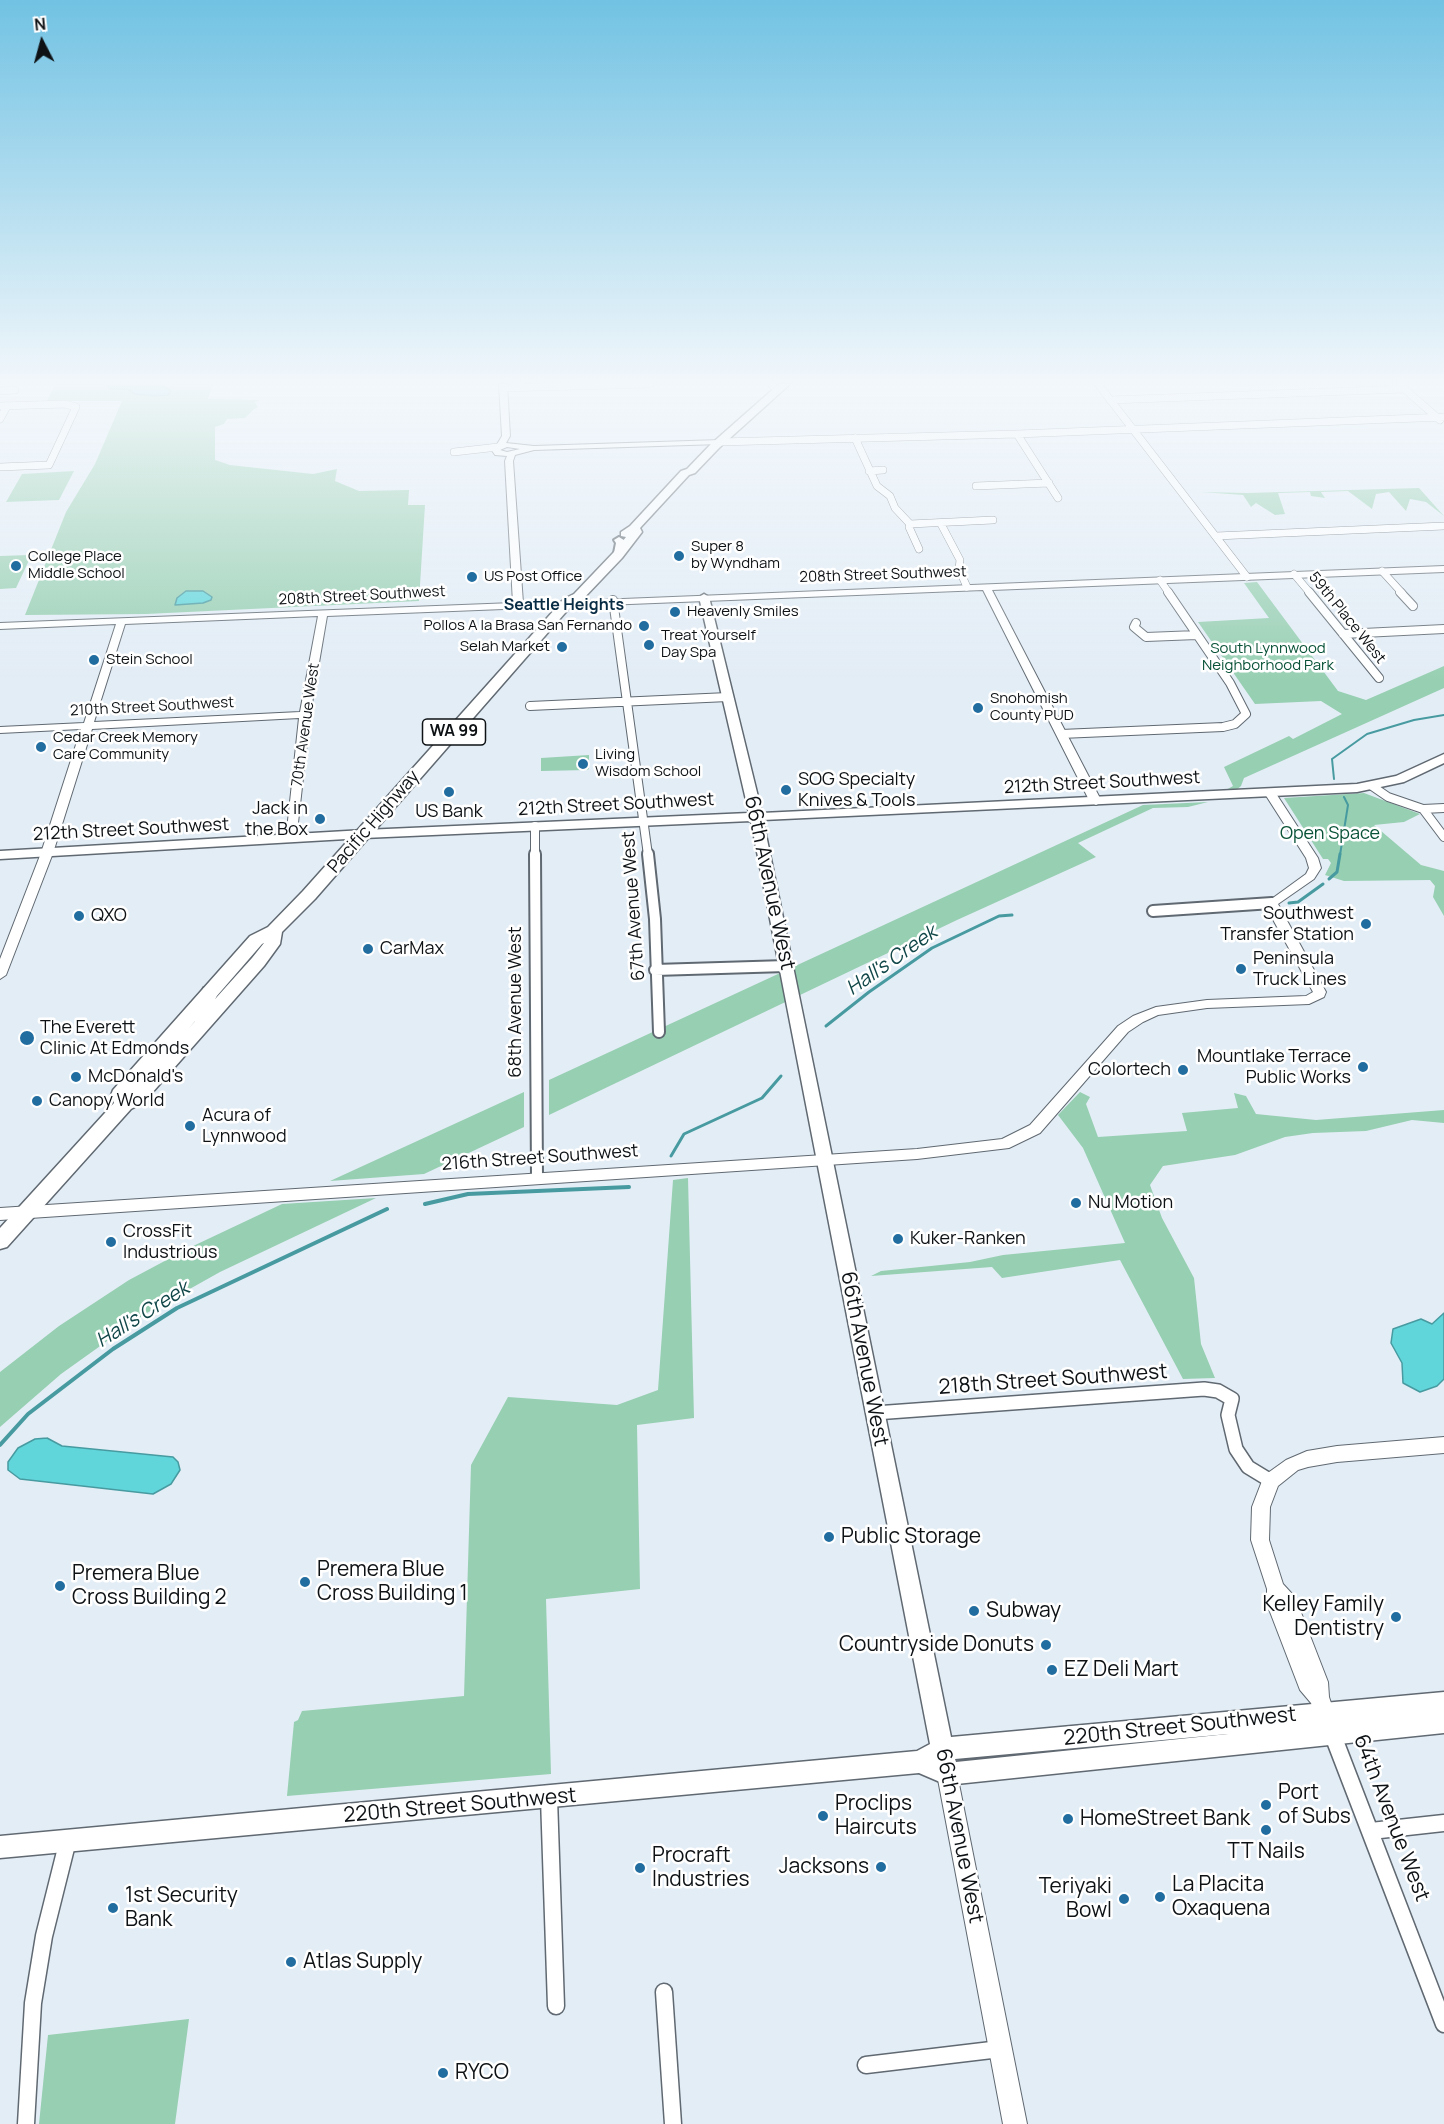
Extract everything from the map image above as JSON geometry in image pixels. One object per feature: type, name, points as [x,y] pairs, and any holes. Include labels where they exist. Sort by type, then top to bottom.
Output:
[{"type":"highway","name":"Pacific Highway","points":[[568,602],[567,598],[636,532],[633,529],[676,483]]},
{"type":"highway","name":"Pacific Highway","points":[[124,1104],[120,1095],[256,940],[274,931],[309,895],[568,602],[578,597],[619,553],[624,541]]},
{"type":"highway","name":"Pacific Highway","points":[[0,1241],[124,1104],[137,1097],[272,944],[274,931]]},
{"type":"main road","name":"66th Avenue West","points":[[704,597],[756,816],[947,1774]]},
{"type":"main road","name":"212th Street Southwest","points":[[0,855],[364,834],[1271,794],[1372,786],[1400,779],[1444,758]]},
{"type":"main road","points":[[204,1021],[200,1016],[205,1009],[210,992]]},
{"type":"main road","name":"220th Street Southwest","points":[[0,1846],[549,1798],[919,1762],[942,1749],[1444,1703]]},
{"type":"main road","name":"220th Street Southwest","points":[[919,1762],[947,1774],[1325,1715],[1444,1722]]},
{"type":"street","points":[[513,483],[518,604]]},
{"type":"street","points":[[875,483],[890,496],[895,508],[910,525],[919,549]]},
{"type":"street","points":[[976,486],[1046,483]]},
{"type":"street","points":[[1049,483],[1058,498]]},
{"type":"street","points":[[1175,483],[1247,577]]},
{"type":"street","points":[[910,525],[993,520]]},
{"type":"street","points":[[941,524],[960,560],[959,569],[967,587]]},
{"type":"street","points":[[1216,536],[1444,526]]},
{"type":"street","name":"208th Street Southwest","points":[[0,626],[613,600],[1444,569]]},
{"type":"street","points":[[1382,571],[1413,606]]},
{"type":"street","name":"59th Place West","points":[[1294,574],[1379,678]]},
{"type":"street","points":[[1060,734],[1223,727],[1242,720],[1246,714],[1246,709],[1160,580]]},
{"type":"street","points":[[986,587],[1096,802]]},
{"type":"street","name":"67th Avenue West","points":[[613,600],[644,821],[656,931],[659,1032]]},
{"type":"street","name":"70th Avenue West","points":[[292,838],[305,715],[323,613]]},
{"type":"street","points":[[0,975],[4,954],[47,853],[121,621]]},
{"type":"street","points":[[1136,623],[1134,627],[1146,637],[1197,635]]},
{"type":"street","points":[[1343,634],[1444,629]]},
{"type":"street","points":[[530,706],[728,697]]},
{"type":"street","name":"210th Street Southwest","points":[[0,730],[305,715]]},
{"type":"street","points":[[1372,786],[1388,797],[1423,809],[1444,808]]},
{"type":"street","points":[[1153,911],[1272,903],[1310,876],[1315,868],[1312,858],[1271,794]]},
{"type":"street","points":[[1423,809],[1444,837]]},
{"type":"street","name":"68th Avenue West","points":[[535,826],[537,1178]]},
{"type":"street","name":"216th Street Southwest","points":[[0,1214],[917,1154],[1004,1144],[1035,1129],[1123,1029],[1138,1019],[1156,1011],[1207,1005],[1309,1000],[1318,996],[1320,992],[1272,903]]},
{"type":"street","points":[[656,970],[786,966]]},
{"type":"street","name":"218th Street Southwest","points":[[875,1413],[1203,1389],[1218,1391],[1232,1399],[1228,1415],[1236,1449],[1248,1467],[1271,1481]]},
{"type":"street","points":[[1271,1481],[1292,1465],[1307,1459],[1337,1454],[1444,1445]]},
{"type":"street","name":"64th Avenue West","points":[[1271,1481],[1261,1507],[1260,1540],[1276,1589],[1276,1604],[1307,1683],[1325,1715],[1442,2013]]},
{"type":"street","name":"66th Avenue West","points":[[947,1774],[1015,2124]]},
{"type":"street","points":[[549,1798],[556,2006]]},
{"type":"street","points":[[1371,1832],[1444,1823]]},
{"type":"street","points":[[27,2124],[33,2003],[44,1936],[68,1840]]},
{"type":"street","points":[[664,1992],[673,2124]]},
{"type":"street","points":[[866,2065],[1000,2049]]},
{"type":"green space","points":[[17,483],[68,483],[59,500],[6,502]]},
{"type":"green space","points":[[83,483],[340,483],[359,491],[409,490],[408,505],[425,505],[419,601],[146,614],[25,615],[66,512]]},
{"type":"green space","points":[[1419,488],[1444,516],[1426,502],[1410,499],[1406,511],[1389,492],[1376,494],[1372,509],[1348,491],[1321,492],[1325,498],[1311,496],[1310,492],[1278,493],[1285,514],[1275,515],[1256,503],[1251,507],[1243,495],[1201,492],[1247,493]]},
{"type":"green space","points":[[0,556],[31,556],[16,588],[0,589]]},
{"type":"green space","name":"South Lynnwood Neighborhood Park","points":[[1257,582],[1338,691],[1366,700],[1444,666],[1444,688],[1244,778],[1241,786],[1234,792],[1141,797],[1139,794],[1226,790],[1233,786],[1224,767],[1289,736],[1293,739],[1342,714],[1321,701],[1255,704],[1198,622],[1269,618],[1244,583]]},
{"type":"green space","points":[[589,755],[589,769],[587,770],[541,771],[541,758]]},
{"type":"green space","name":"Open Space","points":[[1364,793],[1420,814],[1404,822],[1374,825],[1421,865],[1444,871],[1444,916],[1433,897],[1435,886],[1430,880],[1344,881],[1325,875],[1331,863],[1328,859],[1323,859],[1284,798]]},
{"type":"green space","points":[[1208,802],[1188,807],[1153,808],[1078,843],[1096,857],[957,920],[549,1115],[549,1080],[1143,805]]},
{"type":"green space","points":[[524,1092],[524,1127],[424,1174],[330,1181]]},
{"type":"green space","points":[[1080,1092],[1090,1097],[1086,1104],[1098,1137],[1187,1131],[1182,1113],[1238,1108],[1234,1093],[1246,1096],[1256,1114],[1316,1120],[1444,1110],[1444,1123],[1412,1120],[1366,1131],[1313,1133],[1285,1137],[1235,1155],[1163,1166],[1150,1185],[1162,1218],[1194,1278],[1201,1344],[1215,1378],[1183,1379],[1120,1260],[1002,1278],[992,1267],[871,1276],[881,1271],[970,1262],[1003,1255],[1125,1243],[1083,1148],[1058,1115]]},
{"type":"green space","points":[[688,1178],[694,1418],[637,1425],[640,1589],[546,1599],[551,1774],[287,1796],[294,1722],[298,1720],[302,1711],[464,1696],[471,1465],[508,1397],[617,1405],[658,1390],[673,1180]]},
{"type":"green space","points":[[376,1198],[220,1272],[145,1314],[61,1374],[0,1427],[0,1372],[59,1326],[129,1280],[191,1247],[282,1204]]},
{"type":"green space","points":[[189,2019],[175,2124],[39,2124],[48,2035]]},
{"type":"water","points":[[186,591],[203,591],[212,597],[211,600],[203,603],[175,605],[177,598]]},
{"type":"water","points":[[1444,1313],[1444,1379],[1437,1386],[1420,1392],[1403,1383],[1402,1363],[1391,1343],[1393,1329],[1421,1319],[1432,1324]]},
{"type":"water","points":[[47,1438],[62,1446],[173,1457],[178,1462],[180,1470],[171,1484],[153,1494],[20,1479],[8,1470],[8,1462],[18,1448],[35,1439]]},
{"type":"waterway","name":"Hall's Creek","points":[[1334,779],[1332,759],[1367,734],[1414,720],[1444,715]]},
{"type":"waterway","name":"Hall's Creek","points":[[1340,855],[1348,805],[1344,797]]},
{"type":"waterway","name":"Hall's Creek","points":[[1329,879],[1337,872],[1340,854]]},
{"type":"waterway","name":"Hall's Creek","points":[[1289,903],[1298,902],[1323,884]]},
{"type":"waterway","name":"Hall's Creek","points":[[826,1026],[869,992],[932,948],[999,916],[1012,915]]},
{"type":"waterway","name":"Hall's Creek","points":[[671,1156],[684,1134],[762,1098],[781,1076]]},
{"type":"waterway","name":"Hall's Creek","points":[[425,1204],[468,1194],[629,1187]]},
{"type":"waterway","name":"Hall's Creek","points":[[0,1445],[28,1414],[113,1349],[177,1308],[387,1209]]},
{"type":"place","name":"Super 8 by Wyndham","points":[[679,556]]},
{"type":"place","name":"College Place Middle School","points":[[16,566]]},
{"type":"place","name":"US Post Office","points":[[472,577]]},
{"type":"place","name":"Heavenly Smiles","points":[[675,612]]},
{"type":"place","name":"Pollos A la Brasa San Fernando","points":[[644,626]]},
{"type":"place","name":"Treat Yourself Day Spa","points":[[649,645]]},
{"type":"place","name":"Selah Market","points":[[562,647]]},
{"type":"place","name":"Stein School","points":[[94,660]]},
{"type":"place","name":"Snohomish County PUD","points":[[978,708]]},
{"type":"place","name":"Cedar Creek Memory Care Community","points":[[41,747]]},
{"type":"place","name":"Living Wisdom School","points":[[583,764]]},
{"type":"place","name":"SOG Specialty Knives & Tools","points":[[786,790]]},
{"type":"place","name":"US Bank","points":[[449,792]]},
{"type":"place","name":"Jack in the Box","points":[[320,819]]},
{"type":"place","name":"QXO","points":[[79,916]]},
{"type":"place","name":"Southwest Transfer Station","points":[[1366,924]]},
{"type":"place","name":"CarMax","points":[[368,949]]},
{"type":"place","name":"Peninsula Truck Lines","points":[[1241,969]]},
{"type":"place","name":"The Everett Clinic At Edmonds","points":[[27,1038]]},
{"type":"place","name":"Mountlake Terrace Public Works","points":[[1363,1067]]},
{"type":"place","name":"Colortech","points":[[1183,1070]]},
{"type":"place","name":"McDonald's","points":[[76,1077]]},
{"type":"place","name":"Canopy World","points":[[37,1101]]},
{"type":"place","name":"Acura of Lynnwood","points":[[190,1126]]},
{"type":"place","name":"Nu Motion","points":[[1076,1203]]},
{"type":"place","name":"Kuker-Ranken","points":[[898,1239]]},
{"type":"place","name":"CrossFit Industrious","points":[[111,1242]]},
{"type":"place","name":"Public Storage","points":[[829,1537]]},
{"type":"place","name":"Premera Blue Cross Building 1","points":[[305,1582]]},
{"type":"place","name":"Premera Blue Cross Building 2","points":[[60,1586]]},
{"type":"place","name":"Subway","points":[[974,1611]]},
{"type":"place","name":"Kelley Family Dentistry","points":[[1396,1617]]},
{"type":"place","name":"Countryside Donuts","points":[[1046,1645]]},
{"type":"place","name":"EZ Deli Mart","points":[[1052,1670]]},
{"type":"place","name":"Port of Subs","points":[[1266,1805]]},
{"type":"place","name":"Proclips Haircuts","points":[[823,1816]]},
{"type":"place","name":"HomeStreet Bank","points":[[1068,1819]]},
{"type":"place","name":"TT Nails","points":[[1266,1830]]},
{"type":"place","name":"Jacksons","points":[[881,1867]]},
{"type":"place","name":"Procraft Industries","points":[[640,1868]]},
{"type":"place","name":"La Placita Oxaquena","points":[[1160,1897]]},
{"type":"place","name":"Teriyaki Bowl","points":[[1124,1899]]},
{"type":"place","name":"1st Security Bank","points":[[113,1908]]},
{"type":"place","name":"Atlas Supply","points":[[291,1962]]},
{"type":"place","name":"RYCO","points":[[443,2073]]},
{"type":"district","name":"Seattle Heights","points":[[564,606]]}]
